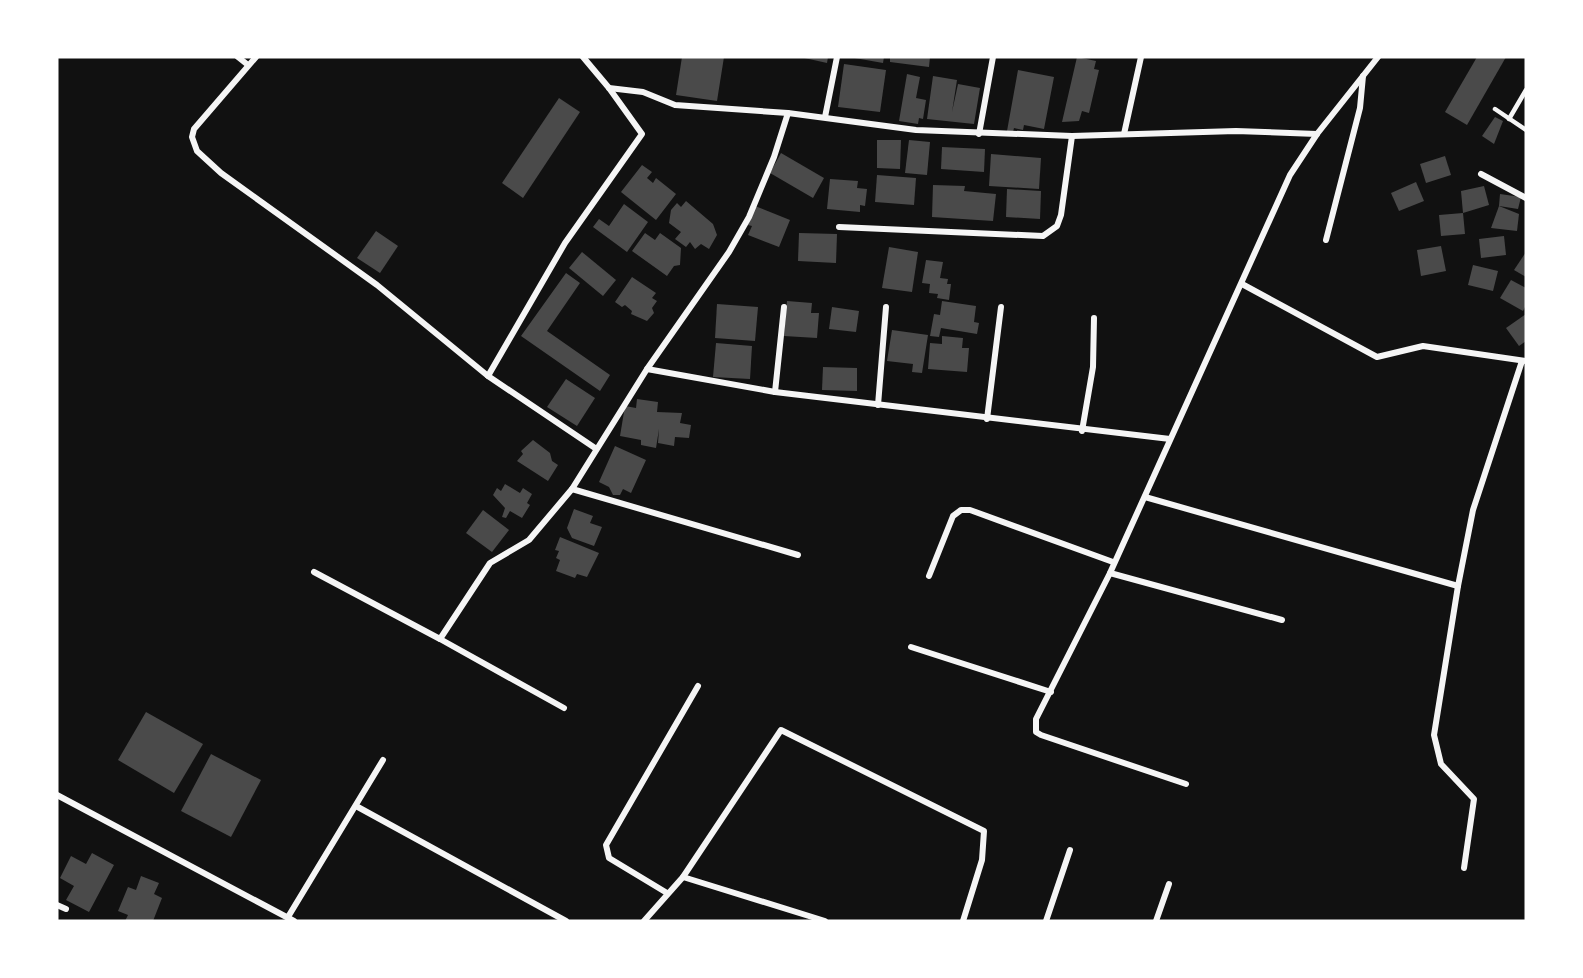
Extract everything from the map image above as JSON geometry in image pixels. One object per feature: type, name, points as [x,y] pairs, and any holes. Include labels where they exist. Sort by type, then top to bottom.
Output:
[{"type":"street","points":[[238,57],[248,65]]},
{"type":"street","points":[[256,57],[194,129],[192,137],[197,151],[243,189],[378,285],[488,376],[595,448]]},
{"type":"street","points":[[488,376],[566,243],[642,134],[583,57]]},
{"type":"street","points":[[825,117],[837,57]]},
{"type":"street","points":[[979,134],[993,57]]},
{"type":"street","points":[[1125,134],[1141,57]]},
{"type":"street","points":[[1186,784],[1041,735],[1036,732],[1036,719],[1110,573],[1290,175],[1317,134],[1378,57]]},
{"type":"street","points":[[1326,240],[1360,108],[1363,76]]},
{"type":"street","points":[[609,88],[643,92],[675,105],[788,113],[916,130],[1072,136],[1236,130],[1317,134]]},
{"type":"street","points":[[440,639],[490,563],[529,540],[572,489],[595,448],[647,369],[729,252],[749,217],[774,157],[788,113]]},
{"type":"street","points":[[839,227],[1043,236],[1057,226],[1061,215],[1072,136]]},
{"type":"street","points":[[1481,174],[1526,198]]},
{"type":"street","points":[[1242,284],[1377,357],[1423,346],[1524,361],[1473,510],[1434,735],[1441,764],[1474,799],[1464,868]]},
{"type":"street","points":[[776,392],[784,307]]},
{"type":"street","points":[[878,405],[886,307]]},
{"type":"street","points":[[987,419],[1001,307]]},
{"type":"street","points":[[1082,430],[1093,367],[1094,318]]},
{"type":"street","points":[[647,369],[776,392],[987,419],[1170,439]]},
{"type":"street","points":[[572,489],[798,555]]},
{"type":"street","points":[[1145,497],[1458,586]]},
{"type":"street","points":[[929,576],[953,516],[961,510],[970,510],[1113,562]]},
{"type":"street","points":[[314,572],[564,708]]},
{"type":"street","points":[[1110,573],[1282,620]]},
{"type":"street","points":[[911,647],[1051,692]]},
{"type":"street","points":[[667,893],[609,858],[606,845],[698,686]]},
{"type":"street","points":[[644,921],[683,877],[781,730],[984,831],[982,860],[963,921]]},
{"type":"street","points":[[57,795],[291,919],[383,760]]},
{"type":"street","points":[[356,806],[566,921]]},
{"type":"street","points":[[1046,921],[1070,850]]},
{"type":"street","points":[[683,877],[825,921]]},
{"type":"street","points":[[1156,921],[1169,884]]},
{"type":"street","points":[[57,905],[66,909]]},
{"type":"lane","points":[[1509,119],[1526,90]]},
{"type":"lane","points":[[1494,109],[1526,130]]},
{"type":"building","points":[[682,57],[724,57],[717,101],[676,95]]},
{"type":"building","points":[[800,57],[828,57],[827,63]]},
{"type":"building","points":[[849,57],[884,57],[883,63]]},
{"type":"building","points":[[890,57],[930,57],[929,67],[890,62]]},
{"type":"building","points":[[1077,57],[1096,61],[1094,69],[1099,70],[1089,113],[1082,111],[1079,121],[1062,122]]},
{"type":"building","points":[[1477,57],[1506,57],[1467,125],[1445,112]]},
{"type":"building","points":[[844,64],[886,70],[880,112],[838,107]]},
{"type":"building","points":[[1018,70],[1054,77],[1044,129],[1024,125],[1023,130],[1014,128],[1013,132],[1007,131]]},
{"type":"building","points":[[907,74],[920,77],[916,98],[926,100],[923,119],[919,118],[918,124],[899,121]]},
{"type":"building","points":[[933,76],[957,80],[952,112],[958,84],[980,88],[974,124],[927,119]]},
{"type":"building","points":[[559,98],[580,112],[523,198],[502,183]]},
{"type":"building","points":[[1495,117],[1503,121],[1494,144],[1482,136]]},
{"type":"building","points":[[877,140],[901,140],[900,169],[877,168]]},
{"type":"building","points":[[909,140],[930,142],[927,175],[905,173]]},
{"type":"building","points":[[942,147],[985,149],[984,172],[941,169]]},
{"type":"building","points":[[781,153],[824,178],[813,198],[770,173]]},
{"type":"building","points":[[991,154],[1041,158],[1039,189],[989,186]]},
{"type":"building","points":[[1445,156],[1451,175],[1426,183],[1420,164]]},
{"type":"building","points":[[642,165],[652,172],[647,178],[653,183],[656,178],[676,194],[656,220],[621,192]]},
{"type":"building","points":[[877,175],[916,178],[914,205],[875,202]]},
{"type":"building","points":[[830,179],[858,181],[857,188],[867,189],[865,206],[860,205],[860,212],[827,209]]},
{"type":"building","points":[[1416,182],[1424,201],[1399,211],[1391,193]]},
{"type":"building","points":[[933,185],[965,186],[964,191],[996,194],[993,221],[932,217]]},
{"type":"building","points":[[1484,186],[1489,205],[1463,213],[1461,191]]},
{"type":"building","points":[[1007,189],[1041,191],[1040,219],[1006,217]]},
{"type":"building","points":[[1500,194],[1521,197],[1518,209],[1499,206]]},
{"type":"building","points":[[686,201],[713,224],[717,235],[709,249],[701,244],[695,249],[690,242],[686,247],[675,239],[681,232],[669,223],[671,210],[677,203],[681,207]]},
{"type":"building","points":[[624,204],[648,222],[627,252],[593,227],[599,219],[609,226]]},
{"type":"building","points":[[755,206],[790,220],[779,247],[748,235],[752,226],[748,225]]},
{"type":"building","points":[[1499,206],[1519,214],[1517,231],[1491,228]]},
{"type":"building","points":[[1463,213],[1465,234],[1441,236],[1439,215]]},
{"type":"building","points":[[376,231],[398,246],[380,273],[357,258]]},
{"type":"building","points":[[645,233],[655,240],[660,233],[681,248],[680,265],[674,266],[667,276],[632,251]]},
{"type":"building","points":[[799,233],[837,234],[836,263],[798,261]]},
{"type":"building","points":[[1504,236],[1506,255],[1481,258],[1479,239]]},
{"type":"building","points":[[1441,246],[1446,271],[1421,276],[1417,250]]},
{"type":"building","points":[[889,247],[918,252],[912,292],[882,288]]},
{"type":"building","points":[[582,252],[616,280],[603,296],[569,268]]},
{"type":"building","points":[[1526,252],[1526,277],[1514,270]]},
{"type":"building","points":[[926,260],[943,262],[940,278],[948,279],[947,284],[951,284],[949,300],[937,298],[938,294],[929,293],[930,284],[922,283]]},
{"type":"building","points":[[1473,265],[1498,271],[1493,291],[1468,285]]},
{"type":"building","points":[[566,273],[580,283],[547,331],[610,375],[600,391],[521,336]]},
{"type":"building","points":[[632,277],[656,293],[652,298],[657,301],[652,308],[654,313],[647,321],[631,314],[632,311],[625,305],[622,307],[615,302]]},
{"type":"building","points":[[1511,280],[1526,288],[1526,305],[1523,311],[1500,298]]},
{"type":"building","points":[[787,301],[812,303],[811,313],[819,313],[817,338],[784,336]]},
{"type":"building","points":[[942,301],[976,306],[974,322],[979,323],[977,334],[941,328],[939,337],[930,336],[934,314],[940,315]]},
{"type":"building","points":[[717,304],[758,307],[755,341],[715,338]]},
{"type":"building","points":[[832,307],[859,311],[856,332],[829,329]]},
{"type":"building","points":[[1526,314],[1526,341],[1519,346],[1506,328]]},
{"type":"building","points":[[892,330],[928,335],[922,373],[912,372],[913,364],[887,361]]},
{"type":"building","points":[[942,336],[963,338],[962,348],[969,348],[967,372],[928,369],[930,343],[942,344]]},
{"type":"building","points":[[716,343],[752,346],[750,379],[713,377]]},
{"type":"building","points":[[823,367],[857,368],[857,391],[822,390]]},
{"type":"building","points":[[566,379],[595,398],[577,426],[547,407]]},
{"type":"building","points":[[637,399],[658,402],[657,412],[682,413],[680,423],[691,425],[689,438],[675,437],[674,446],[658,443],[659,429],[656,448],[641,445],[641,440],[620,436],[625,406],[636,408]]},
{"type":"building","points":[[533,440],[550,453],[552,461],[558,465],[548,481],[517,461],[523,454],[521,451]]},
{"type":"building","points":[[615,446],[646,460],[631,493],[623,489],[620,495],[613,495],[609,487],[599,482]]},
{"type":"building","points":[[505,484],[520,493],[523,488],[532,494],[527,503],[530,505],[522,518],[510,511],[506,518],[502,517],[505,508],[493,495],[497,488],[501,491]]},
{"type":"building","points":[[574,509],[593,516],[590,523],[602,527],[594,546],[572,538],[567,528]]},
{"type":"building","points":[[483,510],[509,530],[492,552],[466,533]]},
{"type":"building","points":[[560,537],[599,553],[587,577],[577,574],[575,578],[556,571],[560,560],[556,558],[559,551],[555,550]]},
{"type":"building","points":[[146,712],[203,744],[174,793],[118,760]]},
{"type":"building","points":[[211,754],[261,780],[231,837],[181,811]]},
{"type":"building","points":[[92,853],[114,865],[89,912],[66,900],[74,886],[60,878],[71,856],[86,864]]},
{"type":"building","points":[[141,876],[159,883],[154,894],[162,898],[153,921],[125,921],[128,915],[118,911],[128,887],[136,890]]}]
